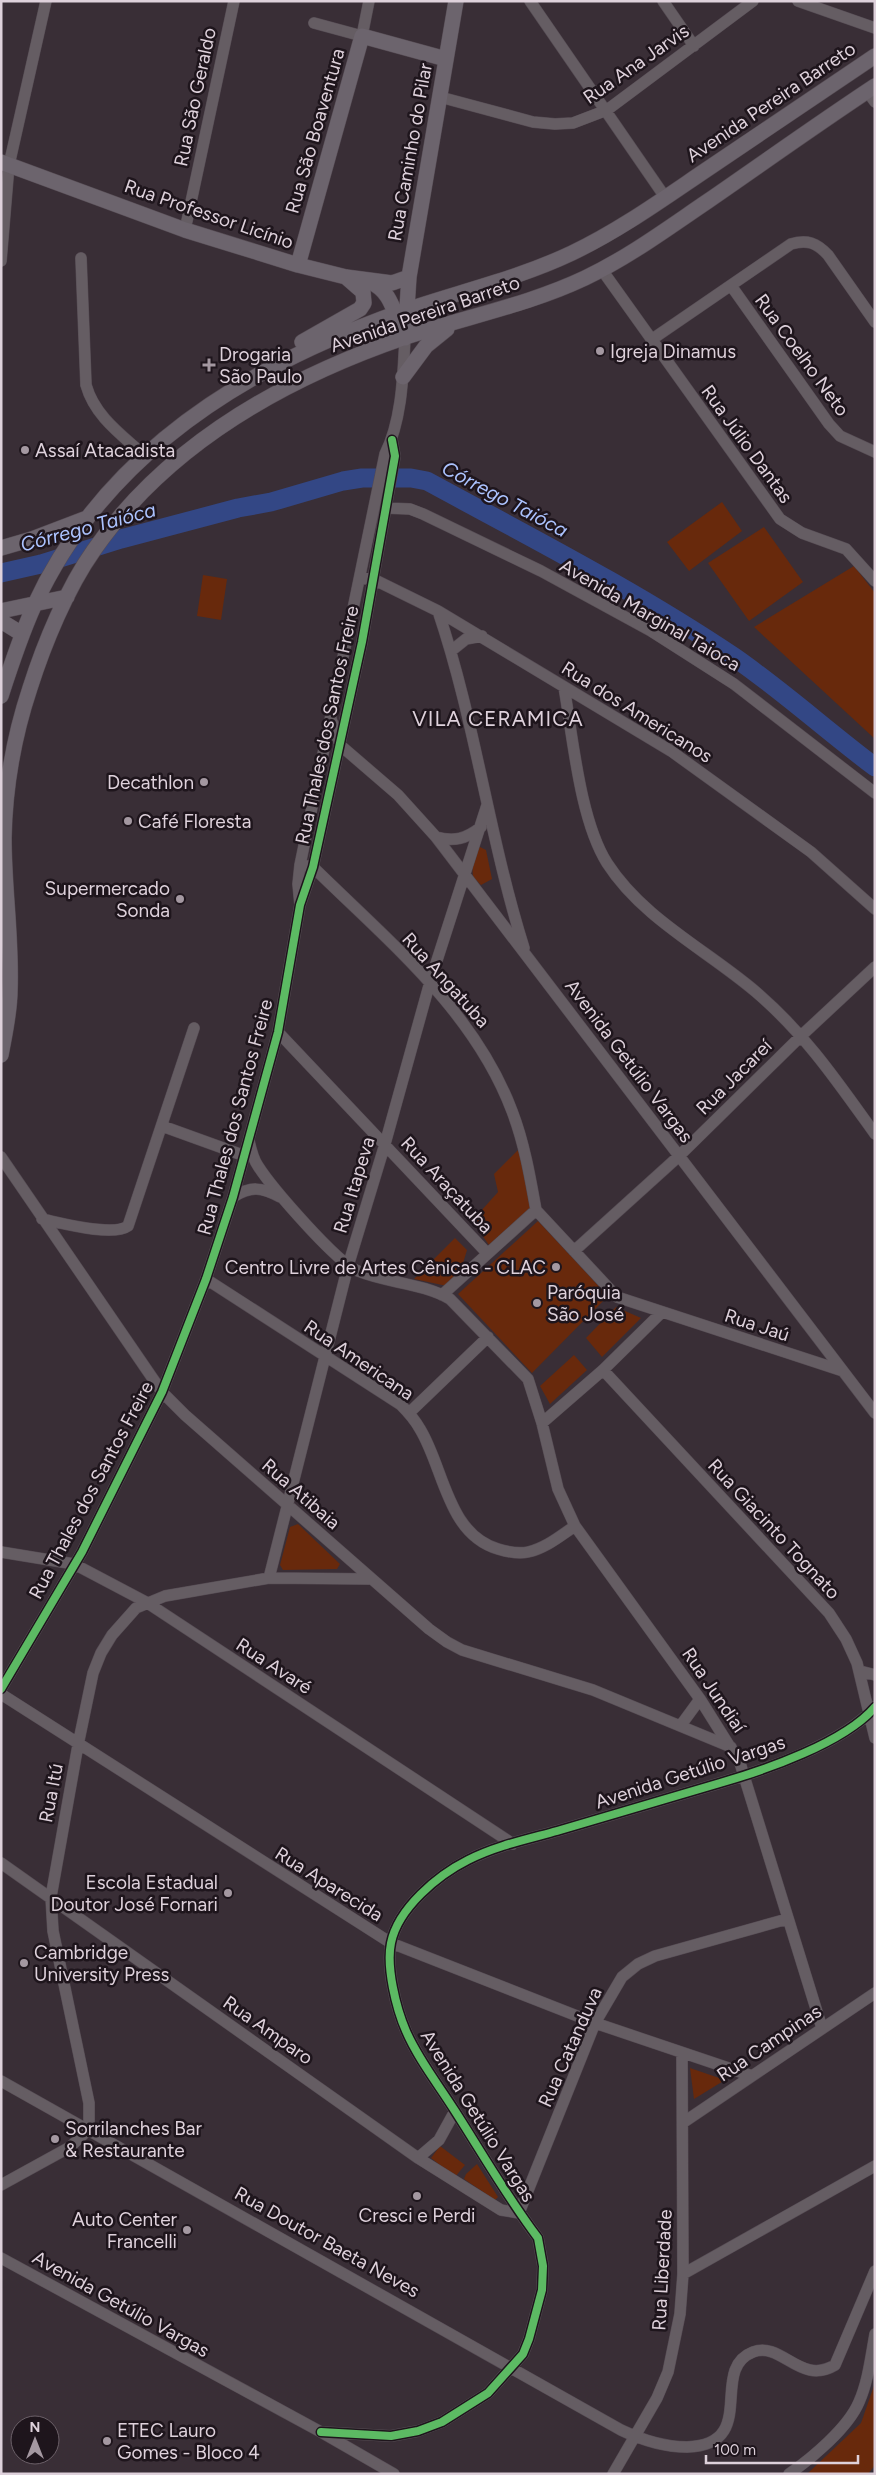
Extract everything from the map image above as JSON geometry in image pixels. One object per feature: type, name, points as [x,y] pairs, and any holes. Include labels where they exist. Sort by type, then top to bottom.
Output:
[{"type":"main road","name":"Rua Caminho do Pilar","points":[[401,311],[409,277],[456,1]]},
{"type":"main road","points":[[362,36],[446,59]]},
{"type":"main road","name":"Rua São Boaventura","points":[[298,266],[362,36]]},
{"type":"main road","name":"Avenida Pereira Barreto","points":[[1,696],[22,634],[35,604],[67,547],[87,518],[146,457],[196,414],[232,388],[308,348],[401,311],[542,266],[613,231],[875,56]]},
{"type":"main road","name":"Avenida Pereira Barreto","points":[[1,1055],[10,991],[4,844],[10,777],[30,689],[67,597],[104,537],[168,468],[236,417],[285,388],[338,363],[405,338],[552,292],[602,270],[648,242],[872,93]]},
{"type":"main road","name":"Rua Professor Licínio","points":[[5,163],[185,230],[298,266],[346,277],[392,283],[409,277]]},
{"type":"main road","points":[[268,368],[309,338],[360,309],[364,303],[363,292],[346,277]]},
{"type":"main road","points":[[364,280],[383,290],[401,311]]},
{"type":"main road","name":"Rua Thales dos Santos Freire","points":[[401,311],[405,338]]},
{"type":"main road","points":[[403,377],[426,346],[458,321]]},
{"type":"main road","points":[[1,548],[32,539],[87,518]]},
{"type":"main road","points":[[1,611],[67,597]]},
{"type":"main road","points":[[1,621],[22,634]]},
{"type":"street","points":[[1,261],[5,163],[46,1]]},
{"type":"street","name":"Rua São Geraldo","points":[[185,230],[234,1]]},
{"type":"street","points":[[314,22],[362,36],[369,1]]},
{"type":"street","points":[[530,1],[607,110],[665,197]]},
{"type":"street","points":[[662,1],[694,46]]},
{"type":"street","name":"Rua Ana Jarvis","points":[[440,97],[533,122],[573,124],[607,110],[753,1]]},
{"type":"street","points":[[798,1],[875,28]]},
{"type":"street","points":[[651,340],[791,244],[808,242],[819,246],[828,255],[875,322]]},
{"type":"street","points":[[81,258],[86,386],[90,400],[96,411],[146,457]]},
{"type":"street","name":"Rua Júlio Dantas","points":[[602,270],[780,519],[802,533],[832,542],[846,549],[875,581]]},
{"type":"street","name":"Rua Coelho Neto","points":[[732,286],[829,424],[840,436],[875,452]]},
{"type":"street","name":"Rua Thales dos Santos Freire","points":[[300,905],[298,884],[300,865],[360,577],[385,483],[403,377],[405,338]]},
{"type":"street","name":"Rua Thales dos Santos Freire","points":[[1,1689],[74,1564],[162,1392],[206,1279],[233,1197],[278,1032],[300,905],[313,867],[340,745],[375,580],[386,508],[385,483]]},
{"type":"street","name":"Avenida Marginal Taioca","points":[[386,508],[410,510],[423,514],[541,571],[651,631],[734,684],[875,792]]},
{"type":"street","name":"Rua dos Americanos","points":[[360,577],[375,580],[438,611],[671,750],[811,852],[875,909]]},
{"type":"street","points":[[438,611],[451,651],[508,894],[527,956]]},
{"type":"street","points":[[451,651],[466,639],[482,636]]},
{"type":"street","points":[[564,687],[584,796],[596,841],[608,864],[653,914],[754,990],[802,1035],[875,1134]]},
{"type":"street","points":[[331,719],[340,745]]},
{"type":"street","name":"Avenida Getúlio Vargas","points":[[340,745],[398,795],[436,837],[875,1413]]},
{"type":"street","name":"Rua Itapeva","points":[[269,1578],[348,1266],[385,1144],[430,982],[487,805]]},
{"type":"street","points":[[436,837],[457,840],[472,834],[481,827]]},
{"type":"street","points":[[300,865],[313,867]]},
{"type":"street","name":"Rua Angatuba","points":[[313,867],[430,982],[462,1020],[488,1059],[518,1127],[536,1210]]},
{"type":"street","name":"Rua Jacareí","points":[[574,1251],[680,1156],[802,1035],[875,967]]},
{"type":"street","points":[[42,1220],[109,1231],[124,1228],[131,1219],[194,1028]]},
{"type":"street","name":"Rua Araçatuba","points":[[278,1032],[487,1253]]},
{"type":"street","points":[[162,1126],[244,1156]]},
{"type":"street","points":[[249,1141],[259,1168],[286,1201],[348,1266],[373,1276],[442,1294],[536,1210]]},
{"type":"street","name":"Rua Atibaia","points":[[1,1157],[42,1220],[162,1392],[288,1506],[429,1629],[462,1650],[593,1690],[731,1747]]},
{"type":"street","points":[[233,1197],[245,1190],[256,1188],[267,1190],[286,1201]]},
{"type":"street","name":"Rua Jaú","points":[[536,1210],[617,1297],[661,1313],[843,1371]]},
{"type":"street","name":"Rua Americana","points":[[206,1279],[326,1358],[382,1391],[409,1413],[421,1430],[462,1523],[482,1542],[504,1551],[528,1552],[550,1543],[575,1526]]},
{"type":"street","name":"Rua Jundiaí","points":[[442,1294],[450,1299],[528,1379],[542,1423],[558,1489],[575,1526],[700,1699],[731,1747],[745,1776],[787,1919],[822,2028]]},
{"type":"street","points":[[542,1423],[603,1370],[661,1313]]},
{"type":"street","points":[[409,1413],[488,1337]]},
{"type":"street","name":"Rua Giacinto Tognato","points":[[603,1370],[829,1613],[846,1639],[860,1671],[872,1710],[875,1738]]},
{"type":"street","name":"Rua Avaré","points":[[1,1552],[74,1564],[146,1602],[513,1844]]},
{"type":"street","name":"Rua Itú","points":[[89,2129],[89,2104],[52,1931],[51,1897],[78,1745],[93,1673],[101,1653],[126,1618],[136,1608],[146,1602],[165,1596],[269,1578],[371,1579]]},
{"type":"street","points":[[860,1671],[875,1675]]},
{"type":"street","name":"Rua Aparecida","points":[[1,1694],[78,1745],[391,1943],[595,2023],[682,2054],[752,2076]]},
{"type":"street","points":[[681,1725],[700,1699]]},
{"type":"street","name":"Avenida Getúlio Vargas","points":[[1,2258],[321,2432],[391,2436],[418,2431],[442,2422],[466,2409],[488,2393],[523,2354],[542,2290],[543,2266],[538,2238],[519,2213],[426,2067],[406,2031],[395,1997],[391,1966],[391,1943],[399,1925],[416,1899],[441,1876],[469,1859],[513,1844],[745,1776],[790,1759],[829,1740],[872,1710]]},
{"type":"street","name":"Rua Amparo","points":[[1,1863],[418,2158],[501,2210],[519,2213]]},
{"type":"street","name":"Rua Catanduva","points":[[519,2213],[595,2023],[622,1978],[638,1964],[655,1956],[787,1919]]},
{"type":"street","name":"Rua Campinas","points":[[684,2122],[875,1993]]},
{"type":"street","name":"Rua Liberdade","points":[[613,2474],[656,2398],[668,2372],[680,2314],[683,2274],[684,2122],[682,2054]]},
{"type":"street","name":"Rua Doutor Baeta Neves","points":[[1,2081],[634,2436],[670,2446],[700,2446],[712,2443],[720,2438],[726,2429],[737,2366],[747,2354],[756,2351],[768,2352],[808,2371],[820,2372],[835,2365],[875,2271]]},
{"type":"street","points":[[418,2158],[440,2140],[455,2111]]},
{"type":"street","points":[[1,2185],[70,2146],[89,2129]]},
{"type":"street","points":[[683,2274],[875,2166]]},
{"type":"street","points":[[789,2474],[823,2446],[853,2414],[864,2385],[875,2334]]},
{"type":"street","points":[[321,2432],[394,2474]]},
{"type":"shaded area","points":[[722,502],[742,531],[689,571],[667,542]]},
{"type":"shaded area","points":[[764,527],[803,582],[749,621],[708,563]]},
{"type":"shaded area","points":[[854,566],[875,593],[875,739],[754,627]]},
{"type":"shaded area","points":[[203,575],[227,579],[221,620],[197,616]]},
{"type":"shaded area","points":[[480,847],[486,850],[492,879],[481,885],[473,877],[472,862],[476,849]]},
{"type":"shaded area","points":[[519,1149],[531,1208],[489,1245],[472,1221],[498,1192],[494,1174]]},
{"type":"shaded area","points":[[538,1221],[608,1296],[532,1373],[458,1294]]},
{"type":"shaded area","points":[[455,1238],[467,1250],[460,1273],[447,1286],[414,1279]]},
{"type":"shaded area","points":[[616,1307],[641,1318],[602,1357],[586,1338]]},
{"type":"shaded area","points":[[574,1355],[587,1370],[550,1404],[540,1386]]},
{"type":"shaded area","points":[[298,1524],[340,1564],[337,1569],[283,1570],[280,1565],[290,1527]]},
{"type":"shaded area","points":[[690,2068],[725,2080],[694,2099]]},
{"type":"shaded area","points":[[440,2146],[465,2165],[455,2177],[431,2158]]},
{"type":"shaded area","points":[[477,2164],[498,2197],[495,2200],[464,2179],[466,2174]]},
{"type":"shaded area","points":[[875,2383],[875,2465],[868,2474],[807,2474],[861,2423]]},
{"type":"waterway","name":"Córrego Taióca","points":[[1,573],[41,564],[121,539],[238,508],[271,502],[343,481],[362,478],[411,478],[427,481],[582,565],[697,633],[752,670],[875,767]]},
{"type":"cycle path","points":[[1,1689],[82,1552],[162,1392],[206,1279],[233,1197],[278,1032],[300,905],[313,867],[362,642],[395,456],[392,440]]},
{"type":"cycle path","points":[[321,2432],[391,2436],[418,2431],[442,2422],[488,2393],[523,2354],[542,2290],[543,2266],[538,2238],[505,2191],[422,2061],[402,2022],[393,1987],[390,1953],[395,1930],[411,1905],[444,1874],[478,1855],[512,1843],[781,1763],[803,1754],[844,1732],[875,1707]]},
{"type":"place","name":"Igreja Dinamus","points":[[600,351]]},
{"type":"place","name":"Drogaria São Paulo","points":[[209,365]]},
{"type":"place","name":"Assaí Atacadista","points":[[25,450]]},
{"type":"place","name":"Decathlon","points":[[204,782]]},
{"type":"place","name":"Café Floresta","points":[[128,821]]},
{"type":"place","name":"Supermercado Sonda","points":[[180,899]]},
{"type":"place","name":"Centro Livre de Artes Cênicas - CLAC","points":[[556,1267]]},
{"type":"place","name":"Paróquia São José","points":[[537,1303]]},
{"type":"place","name":"Escola Estadual Doutor José Fornari","points":[[228,1893]]},
{"type":"place","name":"Cambridge University Press","points":[[24,1963]]},
{"type":"place","name":"Sorrilanches Bar & Restaurante","points":[[55,2139]]},
{"type":"place","name":"Cresci e Perdi","points":[[417,2196]]},
{"type":"place","name":"Auto Center Francelli","points":[[187,2230]]},
{"type":"place","name":"ETEC Lauro Gomes - Bloco 4","points":[[107,2441]]},
{"type":"district","name":"VILA CERAMICA","points":[[498,718]]}]
